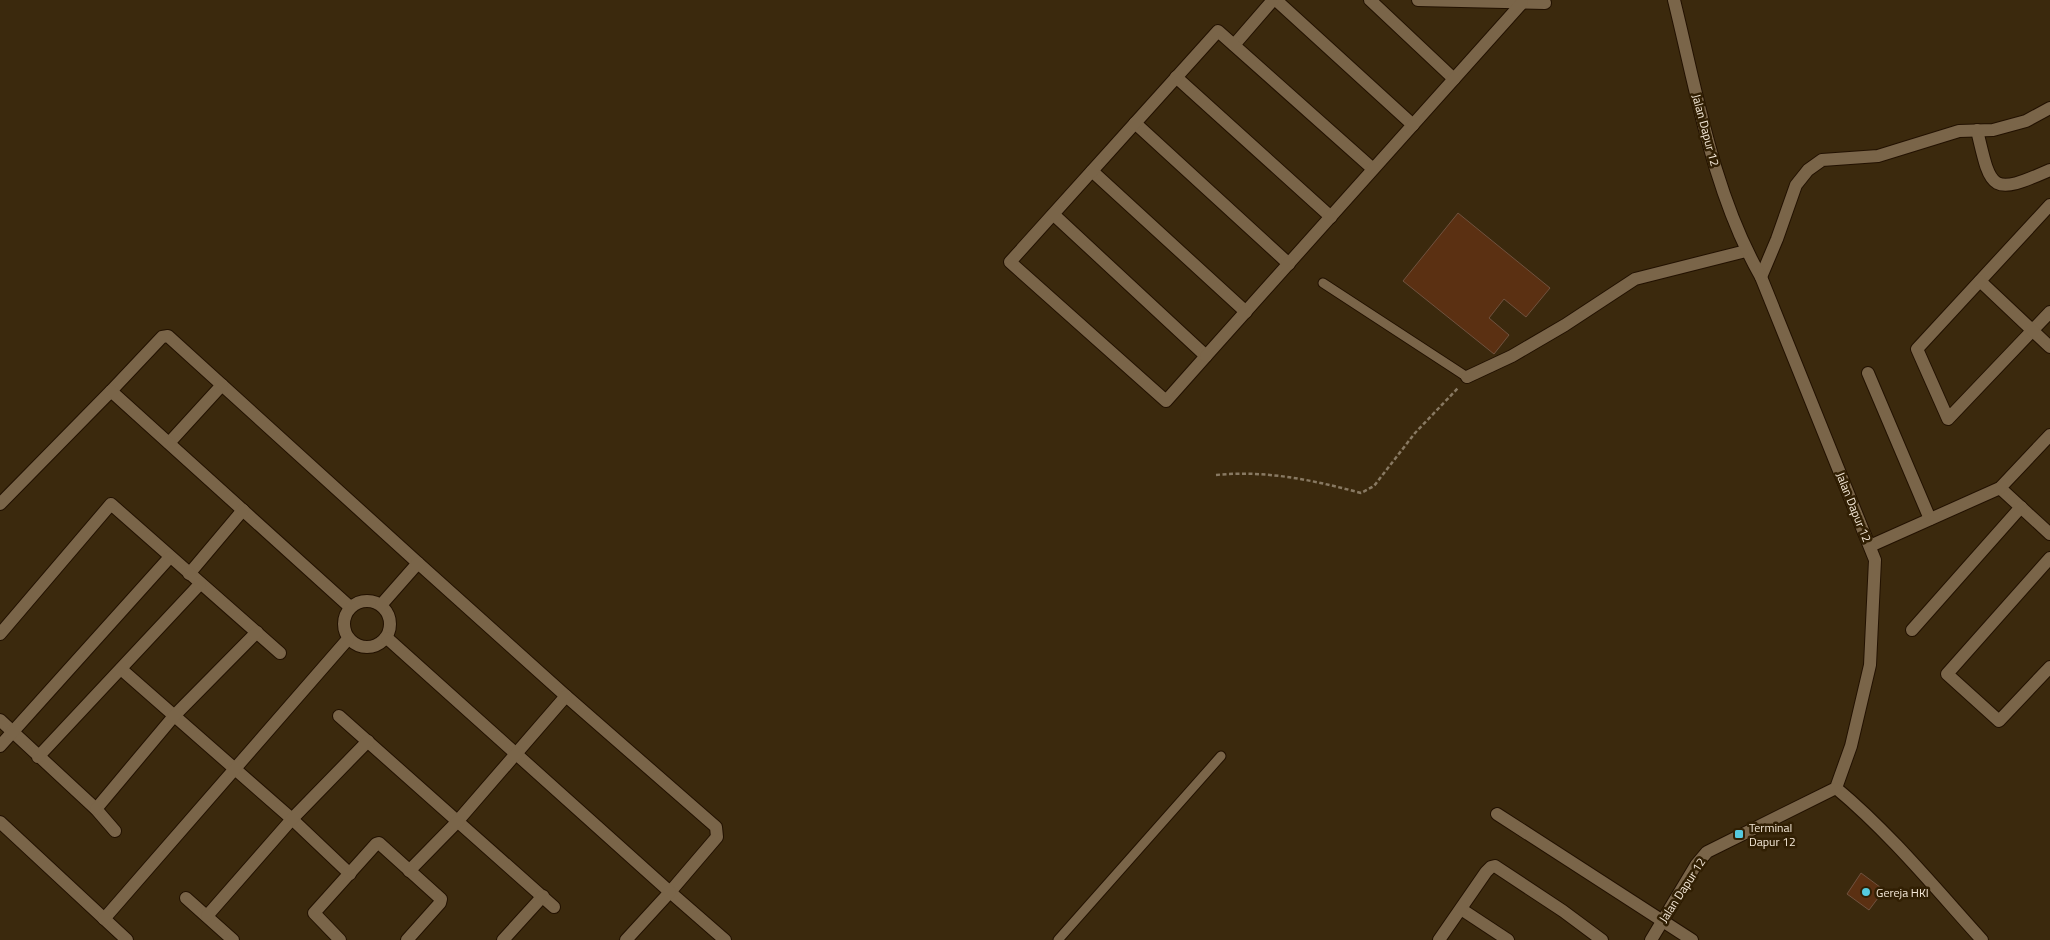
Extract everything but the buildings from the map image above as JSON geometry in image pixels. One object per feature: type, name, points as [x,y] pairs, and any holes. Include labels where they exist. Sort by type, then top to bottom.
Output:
[{"type":"street","points":[[1234,45],[1275,0],[1413,125]]},
{"type":"street","points":[[1370,0],[1454,79]]},
{"type":"street","points":[[1418,0],[1545,4]]},
{"type":"street","name":"Jalan Dapur 12","points":[[1650,940],[1696,865],[1707,852],[1836,788],[1851,746],[1870,665],[1875,560],[1760,277],[1746,251],[1712,156],[1674,0]]},
{"type":"street","points":[[1373,169],[1218,31],[1010,262],[1166,401],[1522,3]]},
{"type":"street","points":[[1176,78],[1331,217]]},
{"type":"street","points":[[1760,277],[1777,239],[1796,186],[1808,170],[1822,160],[1878,156],[1959,131],[1993,130],[2026,121],[2050,108]]},
{"type":"street","points":[[1135,123],[1289,264]]},
{"type":"street","points":[[1977,130],[1990,178],[1997,183],[2015,185],[2050,170]]},
{"type":"street","points":[[1092,171],[1246,312]]},
{"type":"street","points":[[2050,205],[1917,349],[1948,419],[2050,312]]},
{"type":"street","points":[[1053,214],[1206,356]]},
{"type":"street","points":[[1467,378],[1527,347],[1635,279],[1746,251]]},
{"type":"street","points":[[1980,281],[2050,346]]},
{"type":"street","points":[[0,504],[164,336],[168,336],[566,696],[716,827],[717,837],[626,940]]},
{"type":"street","points":[[1868,373],[1930,519]]},
{"type":"street","points":[[170,443],[222,385]]},
{"type":"street","points":[[111,391],[350,608]]},
{"type":"street","points":[[1870,546],[2000,488],[2050,435]]},
{"type":"street","points":[[2000,488],[2050,534]]},
{"type":"street","points":[[0,634],[111,504],[280,653]]},
{"type":"street","points":[[1912,630],[2021,507]]},
{"type":"street","points":[[189,574],[243,510]]},
{"type":"street","points":[[0,746],[12,730],[170,557]]},
{"type":"street","points":[[2050,558],[1947,674],[2000,721],[2050,667]]},
{"type":"street","points":[[381,605],[418,563]]},
{"type":"street","points":[[38,757],[200,584]]},
{"type":"street","points":[[365,600],[381,605],[390,620],[387,638],[368,648],[348,639],[343,623],[350,608],[365,600]]},
{"type":"street","points":[[96,809],[174,716],[257,632]]},
{"type":"street","points":[[387,638],[725,940]]},
{"type":"street","points":[[104,918],[348,639]]},
{"type":"street","points":[[121,669],[292,819],[350,874]]},
{"type":"street","points":[[409,871],[456,823],[517,755],[566,696]]},
{"type":"street","points":[[339,716],[456,823],[554,907]]},
{"type":"street","points":[[0,720],[96,809],[115,831]]},
{"type":"street","points":[[208,916],[292,819],[368,741]]},
{"type":"street","points":[[1836,788],[1888,835],[1982,940]]},
{"type":"street","points":[[1497,814],[1692,940]]},
{"type":"street","points":[[0,822],[127,940]]},
{"type":"street","points":[[340,940],[314,914],[376,844],[379,843],[441,901],[415,937]]},
{"type":"street","points":[[1440,940],[1486,872],[1495,866],[1563,911],[1602,940]]},
{"type":"street","points":[[503,940],[543,896]]},
{"type":"street","points":[[186,898],[233,940]]},
{"type":"street","points":[[1460,909],[1508,940]]},
{"type":"lane","points":[[1323,283],[1467,378]]},
{"type":"lane","points":[[1058,940],[1221,756]]},
{"type":"path","points":[[1216,474],[1244,472],[1290,476],[1360,493],[1374,486],[1415,433],[1467,378]]},
{"type":"place","name":"Terminal Dapur 12","points":[[1739,834]]},
{"type":"place","name":"Gereja HKI","points":[[1866,892]]}]
